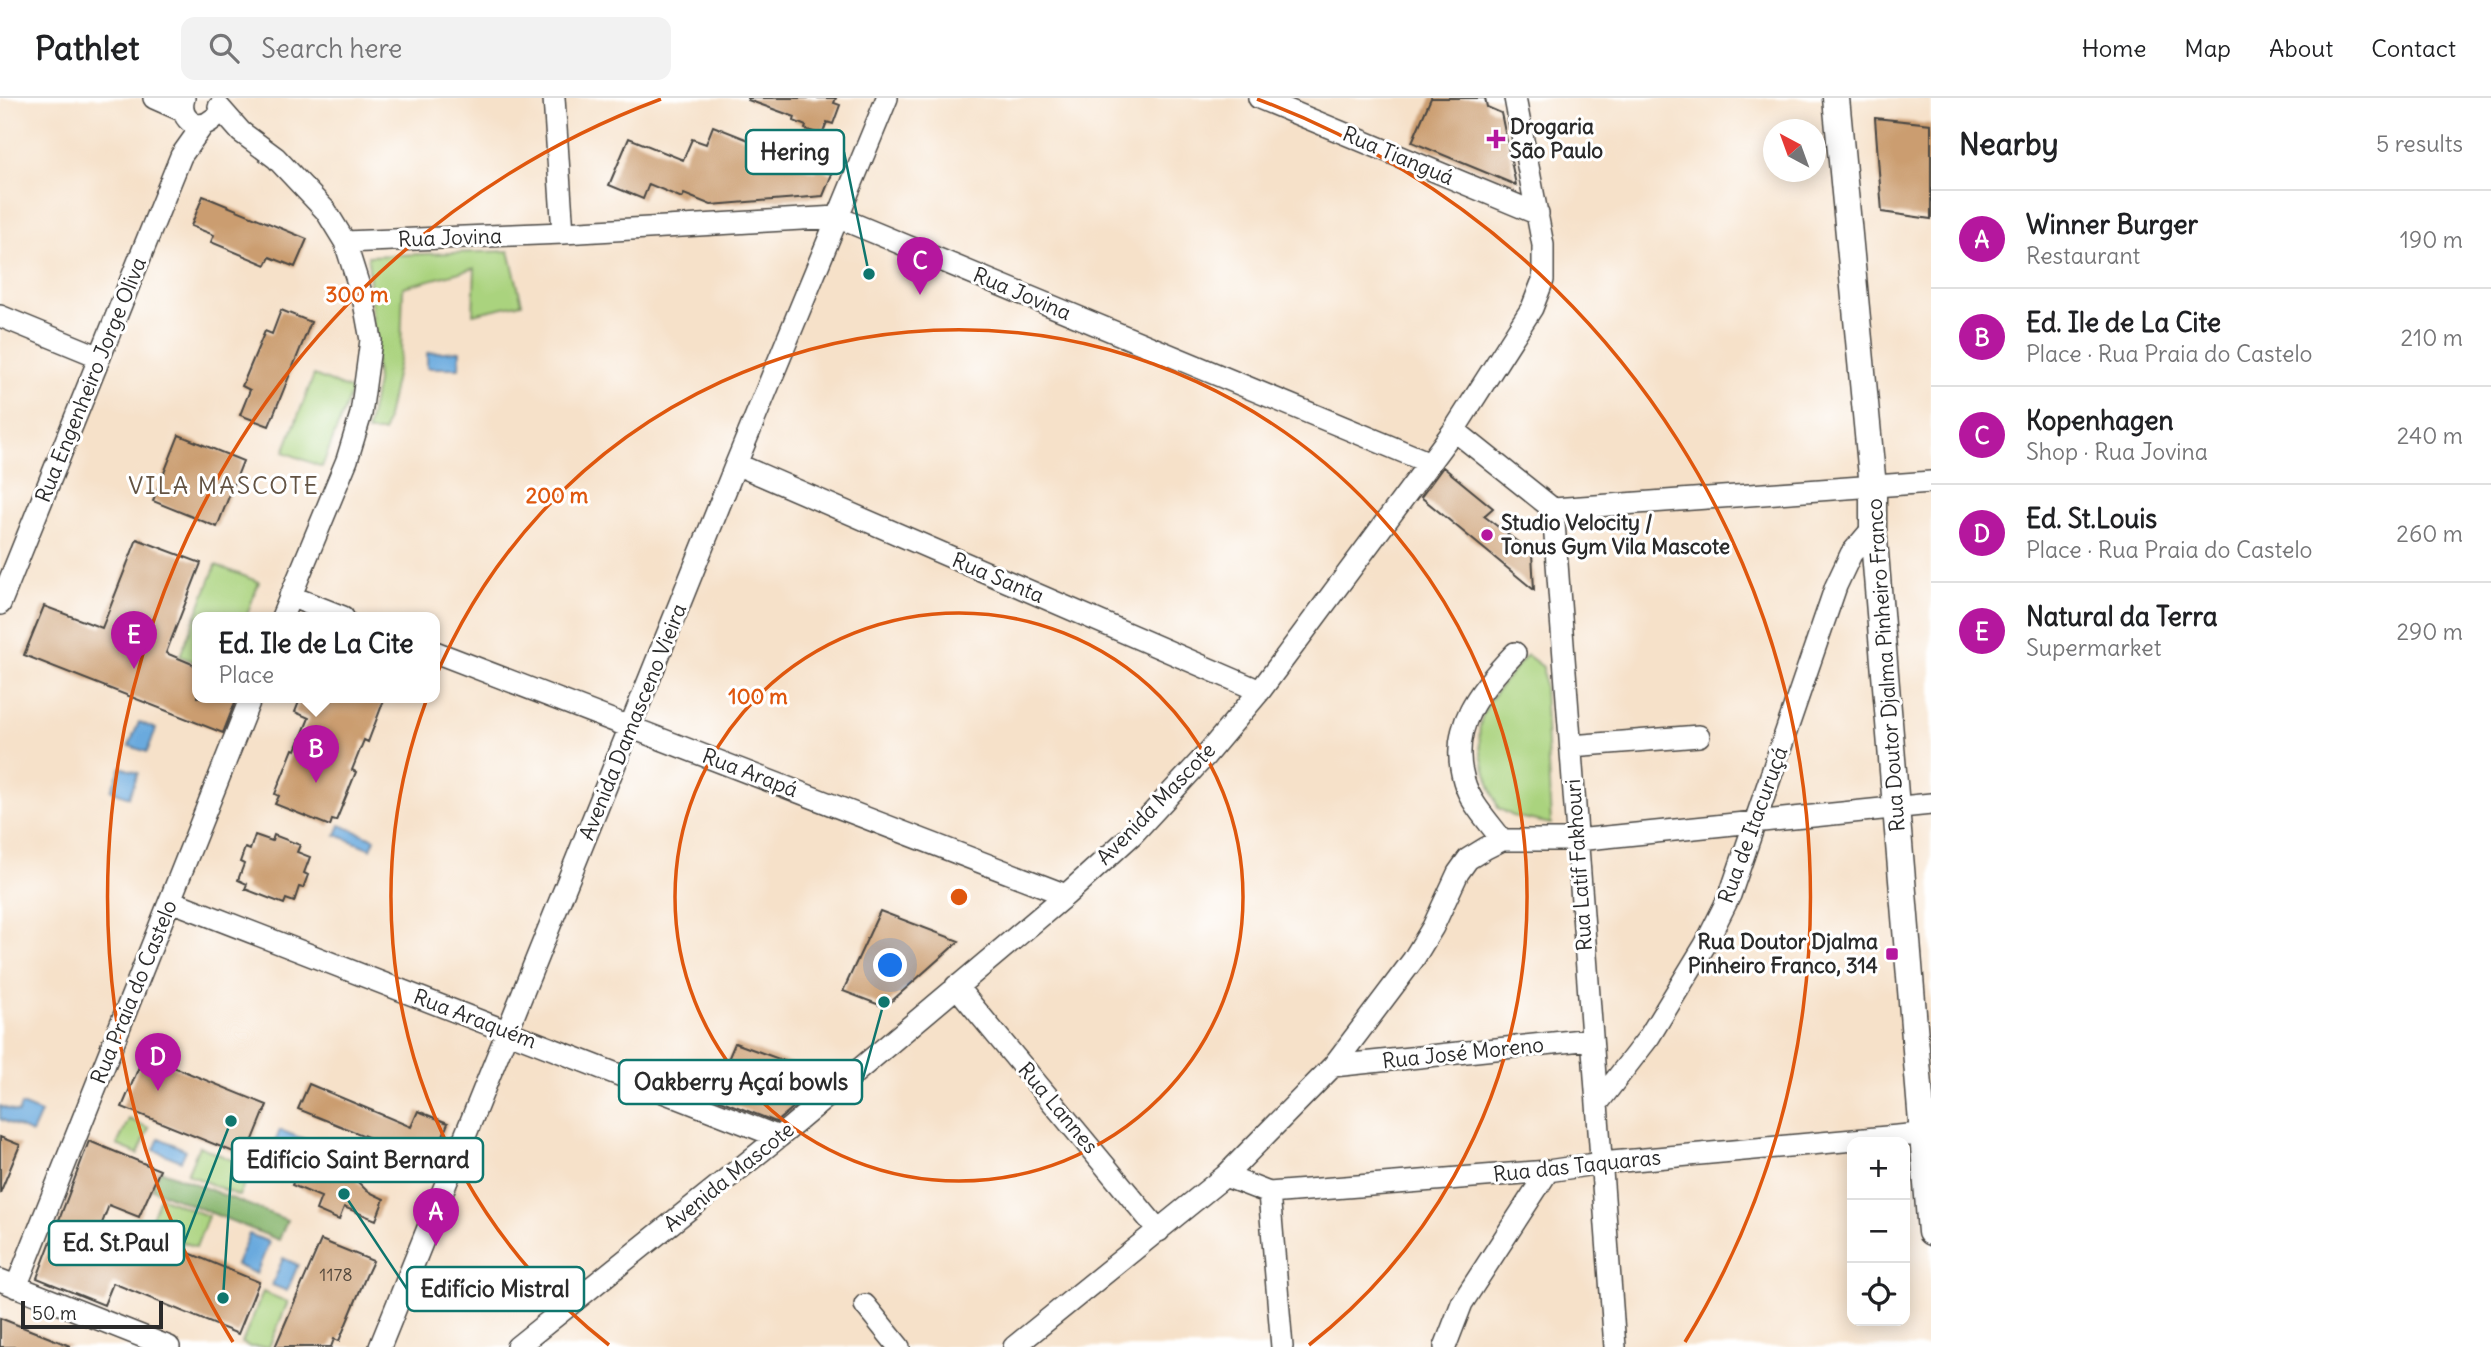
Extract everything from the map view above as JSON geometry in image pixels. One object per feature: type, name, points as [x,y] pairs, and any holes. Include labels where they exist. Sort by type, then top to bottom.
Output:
[{"type":"street","points":[[154,98],[199,111],[241,132],[276,158],[326,211],[345,242],[364,302],[371,340],[361,414],[347,460],[284,612]]},
{"type":"street","points":[[554,98],[563,233]]},
{"type":"street","name":"Avenida Damasceno Vieira","points":[[380,1347],[632,728],[736,464],[887,98]]},
{"type":"street","name":"Rua Tianguá","points":[[1259,98],[1538,214]]},
{"type":"street","name":"Avenida Mascote","points":[[517,1347],[779,1137],[1066,895],[1132,835],[1206,755],[1260,691],[1454,430],[1532,308],[1543,280],[1543,246],[1515,98]]},
{"type":"street","name":"Rua Doutor Djalma Pinheiro Franco","points":[[1836,98],[1873,487],[1873,528],[1926,1133],[1931,1232]]},
{"type":"street","name":"Rua Engenheiro Jorge Oliva","points":[[0,604],[199,111]]},
{"type":"street","name":"Rua Jovina","points":[[345,242],[837,217],[1430,463]]},
{"type":"street","points":[[0,316],[100,357]]},
{"type":"street","points":[[1454,430],[1553,509],[1931,482]]},
{"type":"street","name":"Rua Santa","points":[[736,464],[1260,691]]},
{"type":"street","name":"Rua Latif Fakhouri","points":[[1553,509],[1615,1347]]},
{"type":"street","name":"Rua de Itacuruçá","points":[[1597,1104],[1649,1037],[1705,945],[1730,895],[1836,586],[1851,554],[1873,528]]},
{"type":"street","points":[[290,596],[330,612]]},
{"type":"street","points":[[1502,840],[1477,807],[1464,783],[1460,761],[1461,735],[1472,703],[1488,681],[1516,653]]},
{"type":"street","name":"Rua Arapá","points":[[440,654],[1066,895]]},
{"type":"street","name":"Rua Praia do Castelo","points":[[8,1283],[171,901],[249,703]]},
{"type":"street","points":[[1570,746],[1699,736]]},
{"type":"street","points":[[1014,1347],[1225,1176],[1333,1066],[1413,960],[1468,859],[1502,840],[1577,839],[1931,804]]},
{"type":"street","name":"Rua Araquém","points":[[171,901],[779,1137]]},
{"type":"street","name":"Rua Lannes","points":[[957,986],[1159,1231]]},
{"type":"street","name":"Rua José Moreno","points":[[1333,1066],[1592,1039]]},
{"type":"street","name":"Rua das Taquaras","points":[[1225,1176],[1269,1193],[1548,1171],[1601,1163],[1926,1133]]},
{"type":"street","points":[[1445,1347],[1462,1303],[1548,1171]]},
{"type":"street","points":[[1269,1193],[1282,1347]]},
{"type":"street","points":[[8,1283],[169,1347]]},
{"type":"street","points":[[865,1305],[899,1347]]},
{"type":"green space","points":[[509,251],[522,303],[473,314],[475,268],[403,287],[401,351],[384,432],[367,432],[377,382],[368,256]]},
{"type":"green space","points":[[314,375],[352,390],[322,467],[284,452]]},
{"type":"green space","points":[[216,565],[259,582],[248,612],[197,612]]},
{"type":"green space","points":[[192,626],[192,661],[180,656]]},
{"type":"green space","points":[[1527,655],[1543,667],[1551,824],[1513,816],[1498,808],[1480,747],[1480,723],[1488,704]]},
{"type":"green space","points":[[129,1119],[149,1128],[138,1154],[117,1145]]},
{"type":"green space","points":[[199,1146],[251,1168],[239,1196],[187,1174]]},
{"type":"green space","points":[[160,1170],[287,1220],[279,1240],[152,1189]]},
{"type":"green space","points":[[160,1197],[208,1216],[196,1247],[148,1228]]},
{"type":"green space","points":[[263,1292],[288,1302],[269,1347],[251,1347],[242,1343]]},
{"type":"water","points":[[460,351],[459,368],[427,368],[427,353]]},
{"type":"water","points":[[139,722],[156,729],[147,752],[129,746]]},
{"type":"water","points":[[121,767],[138,773],[129,797],[111,790]]},
{"type":"water","points":[[340,825],[375,839],[371,849],[336,835]]},
{"type":"water","points":[[21,1105],[41,1113],[32,1133],[0,1119],[0,1106],[18,1113]]},
{"type":"water","points":[[280,1130],[347,1156],[343,1165],[292,1145],[287,1156],[272,1150]]},
{"type":"water","points":[[159,1138],[186,1150],[181,1161],[154,1150]]},
{"type":"water","points":[[249,1234],[269,1242],[256,1274],[236,1265]]},
{"type":"water","points":[[283,1258],[298,1265],[287,1291],[272,1285]]},
{"type":"building","points":[[748,98],[836,98],[834,103],[840,105],[833,124],[827,122],[822,135],[805,129],[806,126],[794,121],[795,117]]},
{"type":"building","points":[[1431,98],[1485,98],[1487,107],[1501,113],[1516,185],[1412,142]]},
{"type":"building","points":[[1875,118],[1931,124],[1931,219],[1882,212]]},
{"type":"building","points":[[713,126],[789,156],[786,162],[815,172],[817,168],[832,174],[823,196],[711,205],[684,194],[682,198],[649,184],[643,199],[609,185],[629,138],[683,160],[692,139],[706,144]]},
{"type":"building","points":[[203,196],[307,239],[295,267],[270,257],[266,265],[211,242],[214,235],[191,226]]},
{"type":"building","points":[[281,310],[311,322],[269,426],[240,415],[250,390],[242,386],[265,331],[272,334]]},
{"type":"building","points":[[179,435],[243,461],[217,527],[153,501]]},
{"type":"building","name":"Studio Velocity / Tonus Gym Vila Mascote","points":[[1443,467],[1493,508],[1484,516],[1532,553],[1534,590],[1421,497]]},
{"type":"building","points":[[137,539],[201,563],[166,653],[192,664],[192,703],[235,703],[223,733],[24,655],[44,606],[102,628]]},
{"type":"building","points":[[299,703],[383,703],[368,742],[364,740],[352,770],[356,772],[336,821],[332,820],[330,826],[275,804],[279,796],[275,794],[309,718],[295,712]]},
{"type":"building","points":[[255,835],[272,841],[274,835],[300,845],[297,852],[310,857],[304,873],[308,875],[303,888],[299,887],[294,902],[286,899],[284,904],[245,889],[247,884],[238,880],[244,864],[240,862],[245,848],[250,850]]},
{"type":"building","points":[[880,911],[959,941],[885,1007],[843,991]]},
{"type":"building","points":[[735,1043],[829,1077],[776,1122],[712,1097]]},
{"type":"building","points":[[144,1055],[267,1105],[246,1157],[122,1107]]},
{"type":"building","points":[[309,1084],[411,1127],[418,1111],[448,1123],[432,1163],[298,1109]]},
{"type":"building","points":[[0,1137],[20,1145],[0,1193]]},
{"type":"building","points":[[89,1141],[160,1170],[139,1217],[109,1205],[98,1234],[135,1249],[141,1233],[259,1282],[238,1334],[113,1283],[104,1305],[37,1278]]},
{"type":"building","points":[[300,1165],[314,1171],[335,1170],[354,1178],[367,1191],[384,1199],[376,1220],[344,1207],[339,1220],[316,1210],[321,1197],[292,1185]]},
{"type":"building","points":[[321,1240],[373,1261],[339,1341],[334,1339],[331,1347],[275,1347]]},
{"type":"building","points":[[0,1318],[70,1346],[70,1347],[0,1347]]},
{"type":"place","name":"Drogaria São Paulo","points":[[1496,139]]},
{"type":"place","name":"Hering","points":[[869,274]]},
{"type":"place","name":"Kopenhagen","points":[[920,295]]},
{"type":"place","name":"Studio Velocity / Tonus Gym Vila Mascote","points":[[1487,535]]},
{"type":"place","name":"Natural da Terra","points":[[134,669]]},
{"type":"place","name":"Ed. Ile de La Cite","points":[[316,783]]},
{"type":"place","name":"Rua Doutor Djalma Pinheiro Franco, 314","points":[[1892,954]]},
{"type":"place","name":"Oakberry Açaí bowls","points":[[884,1002]]},
{"type":"place","name":"Ed. St.Louis","points":[[158,1091]]},
{"type":"place","name":"Ed. St.Paul","points":[[231,1121]]},
{"type":"place","name":"Edifício Mistral","points":[[344,1194]]},
{"type":"place","name":"Winner Burger","points":[[436,1246]]},
{"type":"place","name":"Edifício Saint Bernard","points":[[223,1298]]},
{"type":"district","name":"VILA MASCOTE","points":[[224,486]]}]
